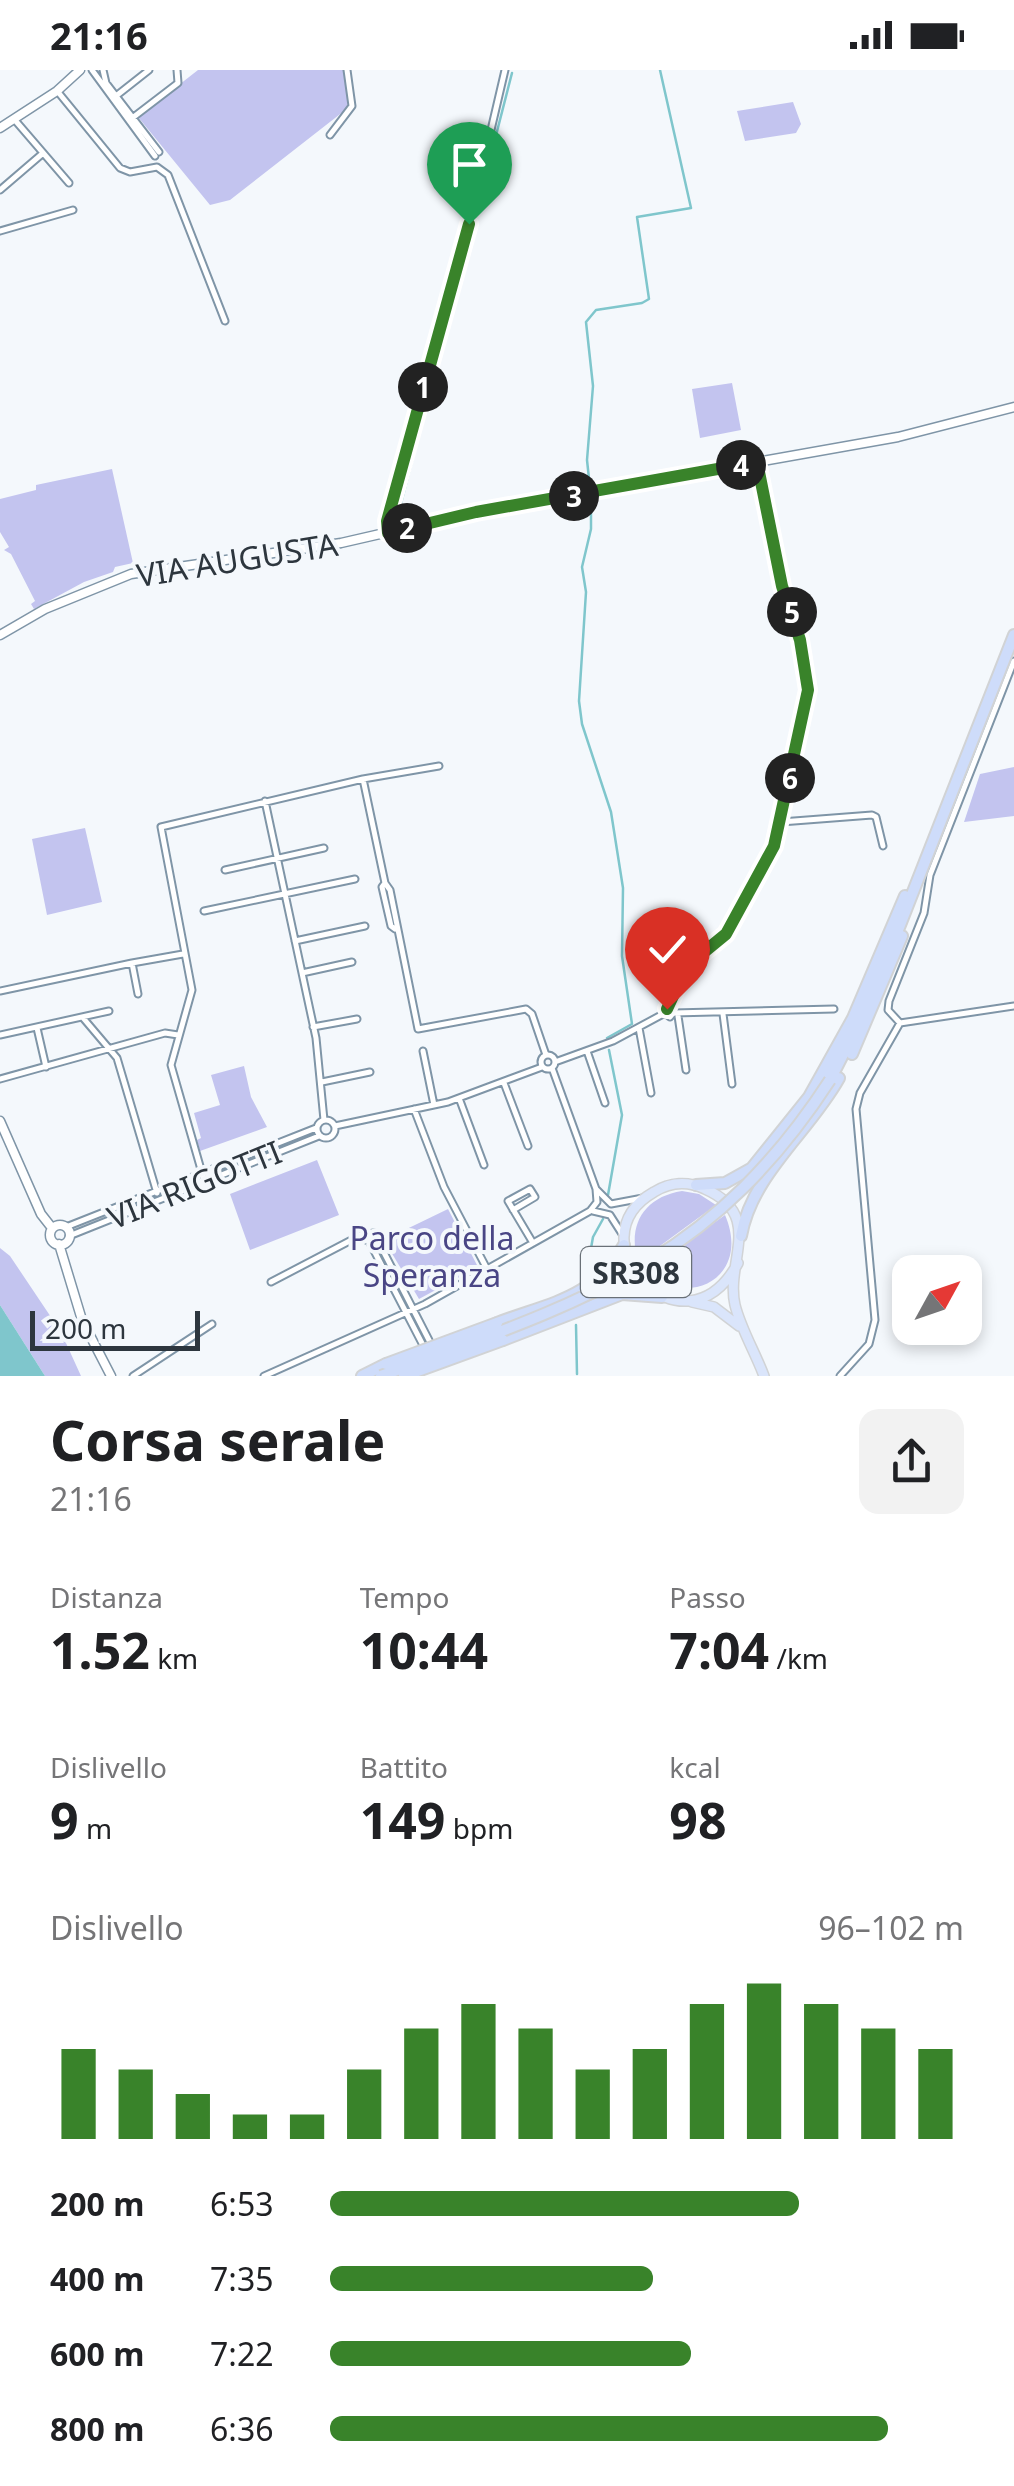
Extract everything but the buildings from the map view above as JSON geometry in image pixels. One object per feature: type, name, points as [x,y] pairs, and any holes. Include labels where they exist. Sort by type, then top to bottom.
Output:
[{"type":"highway","name":"SR308","points":[[381,1376],[559,1310],[640,1269],[698,1229],[750,1184],[790,1138],[830,1080],[859,1023],[1014,635]]},
{"type":"highway","points":[[696,1186],[725,1183],[752,1168],[809,1098],[846,1033],[890,927],[919,874]]},
{"type":"highway","points":[[741,1236],[756,1190],[826,1101],[868,1022],[914,907],[919,874]]},
{"type":"highway","points":[[362,1376],[595,1283],[611,1269],[624,1242]]},
{"type":"highway","points":[[404,1376],[622,1294],[662,1297]]},
{"type":"main road","points":[[747,1336],[727,1314],[662,1297],[640,1282],[624,1242],[632,1215],[646,1197],[668,1185],[696,1186],[722,1199],[741,1236],[734,1302],[764,1376]]},
{"type":"main road","points":[[684,1301],[717,1290],[738,1262]]},
{"type":"street","points":[[0,128],[80,70]]},
{"type":"street","points":[[92,70],[157,154]]},
{"type":"street","points":[[104,70],[113,98]]},
{"type":"street","points":[[113,98],[149,70]]},
{"type":"street","points":[[130,120],[178,83],[177,70]]},
{"type":"street","points":[[330,135],[352,106],[347,70]]},
{"type":"street","points":[[388,533],[387,521],[469,224],[505,70]]},
{"type":"street","points":[[56,91],[120,168],[130,172],[157,167],[168,175],[225,321]]},
{"type":"street","points":[[14,119],[69,184]]},
{"type":"street","points":[[0,190],[42,154]]},
{"type":"street","points":[[0,231],[74,210]]},
{"type":"street","name":"VIA AUGUSTA","points":[[0,635],[68,598],[130,574],[388,533],[476,512],[898,437],[1014,407]]},
{"type":"street","points":[[686,1070],[671,1012],[687,966],[726,934],[774,846],[808,690],[800,640],[782,586],[757,462]]},
{"type":"street","points":[[1014,661],[930,874],[926,906],[888,1010],[903,1022],[1014,1006]]},
{"type":"street","points":[[203,1178],[170,1065],[192,990],[161,827],[363,779],[438,766]]},
{"type":"street","points":[[363,779],[385,883],[382,888],[418,1029],[528,1010],[546,1055]]},
{"type":"street","points":[[264,802],[313,1026],[324,1120],[335,1126]]},
{"type":"street","points":[[781,822],[872,815],[876,817],[883,846]]},
{"type":"street","points":[[225,870],[324,848]]},
{"type":"street","points":[[204,911],[355,879]]},
{"type":"street","points":[[295,942],[365,926]]},
{"type":"street","points":[[0,991],[184,954]]},
{"type":"street","points":[[302,972],[352,962]]},
{"type":"street","points":[[132,963],[138,994]]},
{"type":"street","points":[[264,1376],[414,1308],[590,1211],[597,1202],[596,1189],[554,1065],[552,1056],[546,1055],[541,1059],[542,1067],[554,1065],[588,1052],[671,1012],[834,1009]]},
{"type":"street","points":[[0,1035],[109,1011]]},
{"type":"street","points":[[724,1014],[732,1084]]},
{"type":"street","points":[[84,1018],[117,1058],[158,1196]]},
{"type":"street","points":[[313,1026],[357,1019]]},
{"type":"street","points":[[840,1376],[869,1344],[876,1320],[857,1104],[903,1022]]},
{"type":"street","points":[[37,1028],[46,1067]]},
{"type":"street","points":[[639,1028],[651,1093]]},
{"type":"street","points":[[0,1079],[165,1033],[178,1035]]},
{"type":"street","points":[[423,1051],[434,1105]]},
{"type":"street","points":[[588,1052],[605,1102]]},
{"type":"street","name":"VIA RIGOTTI","points":[[68,1232],[203,1178],[319,1136],[332,1136],[335,1126],[459,1098],[542,1067]]},
{"type":"street","points":[[322,1082],[370,1072]]},
{"type":"street","points":[[504,1084],[528,1146]]},
{"type":"street","points":[[459,1098],[484,1165]]},
{"type":"street","points":[[414,1109],[448,1198],[487,1269]]},
{"type":"street","name":"VIA RIGOTTI","points":[[203,1178],[316,1128],[324,1120]]},
{"type":"street","points":[[0,1121],[41,1214],[52,1228]]},
{"type":"street","name":"VIA RIGOTTI","points":[[316,1128],[319,1136]]},
{"type":"street","points":[[513,1210],[535,1197],[530,1189],[508,1201],[513,1210],[532,1244]]},
{"type":"street","points":[[596,1189],[604,1199],[618,1205],[646,1197]]},
{"type":"street","points":[[590,1211],[610,1215],[624,1242]]},
{"type":"street","points":[[52,1228],[59,1225],[68,1232],[59,1244]]},
{"type":"street","points":[[52,1228],[50,1237],[59,1244],[82,1320],[111,1376]]},
{"type":"street","points":[[272,1282],[366,1233],[378,1236],[442,1376]]},
{"type":"street","points":[[357,1238],[369,1241],[435,1361]]},
{"type":"street","points":[[132,1376],[212,1324]]},
{"type":"green space","points":[[198,70],[344,70],[350,102],[344,111],[230,200],[210,205],[138,117]]},
{"type":"green space","points":[[793,102],[801,124],[796,133],[745,141],[737,111]]},
{"type":"green space","points":[[732,383],[741,430],[700,438],[692,389]]},
{"type":"green space","points":[[112,469],[133,563],[115,567],[113,572],[84,582],[34,609],[31,604],[35,601],[11,554],[4,550],[9,547],[0,532],[0,499],[36,490],[36,485]]},
{"type":"green space","points":[[1014,767],[1014,816],[964,822],[980,774]]},
{"type":"green space","points":[[85,828],[102,902],[47,915],[32,839]]},
{"type":"green space","points":[[244,1066],[251,1097],[267,1127],[200,1151],[197,1140],[201,1138],[194,1113],[220,1105],[211,1075]]},
{"type":"green space","points":[[317,1160],[339,1215],[250,1250],[230,1194]]},
{"type":"green space","points":[[682,1191],[699,1194],[716,1205],[638,1262],[635,1236],[642,1215],[658,1199]]},
{"type":"green space","name":"Parco della Speranza","points":[[448,1209],[478,1267],[419,1299],[384,1240]]},
{"type":"green space","points":[[725,1215],[731,1236],[730,1255],[713,1280],[698,1287],[681,1288],[663,1284],[644,1273]]},
{"type":"green space","points":[[0,1248],[10,1256],[61,1332],[81,1376],[45,1376],[0,1305]]},
{"type":"shaded area","points":[[0,1305],[45,1376],[0,1376]]},
{"type":"waterway","points":[[590,488],[587,460],[593,386],[586,322],[596,310],[649,299],[637,217],[691,208],[660,70]]},
{"type":"waterway","points":[[463,264],[512,73]]},
{"type":"waterway","points":[[461,273],[398,515],[404,522],[411,522],[474,505],[561,493]]},
{"type":"waterway","points":[[591,493],[591,529],[582,567],[586,592],[579,701],[582,724],[611,812],[623,888],[622,956],[632,1024],[607,1038]]},
{"type":"waterway","points":[[608,1195],[622,1115],[609,1050]]},
{"type":"waterway","points":[[585,1282],[593,1237],[603,1219]]},
{"type":"waterway","points":[[576,1325],[577,1374]]},
{"type":"route","points":[[469,224],[387,521],[388,533],[476,512],[757,462],[782,586],[800,640],[808,690],[774,846],[726,934],[687,966],[667,1009]]}]
